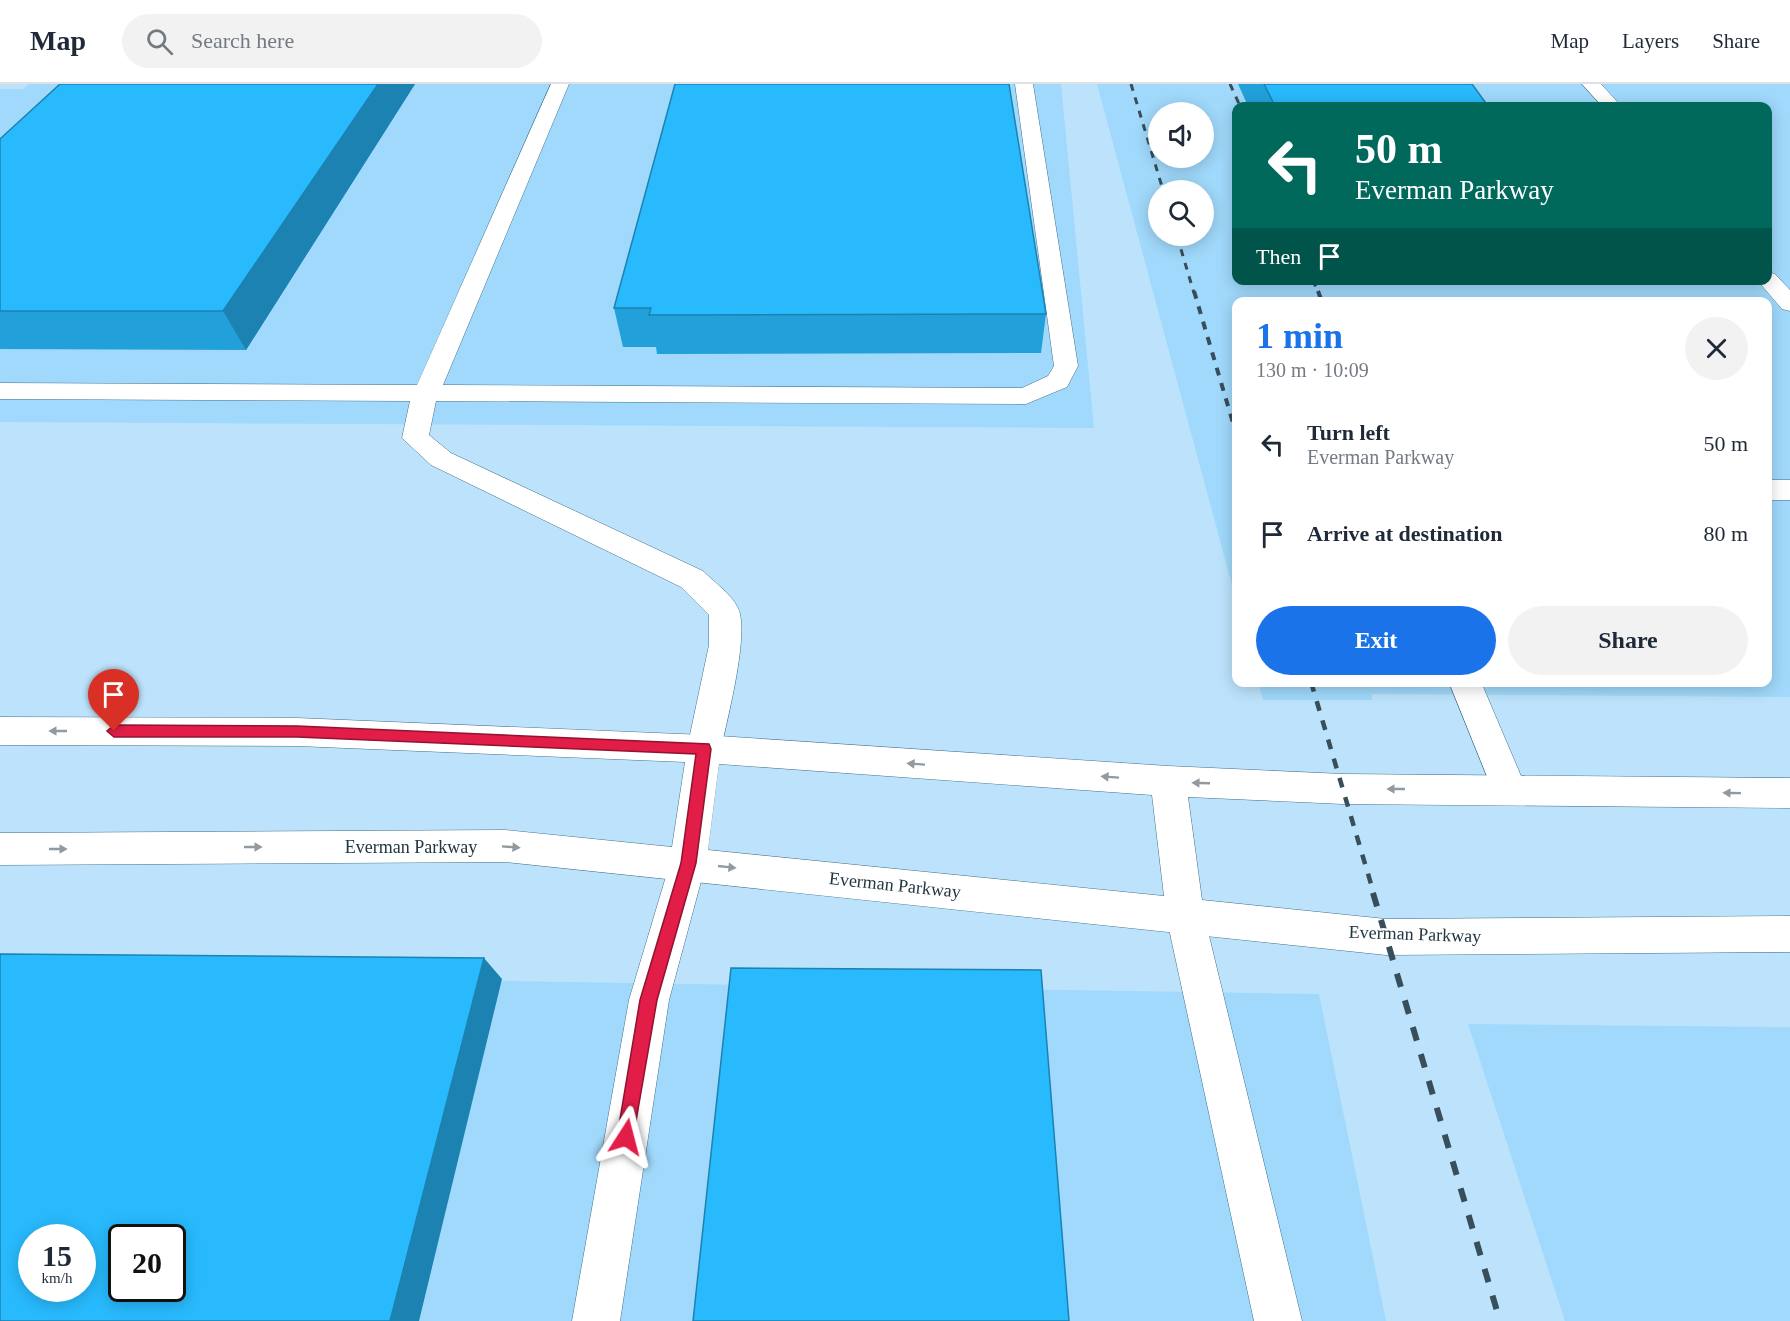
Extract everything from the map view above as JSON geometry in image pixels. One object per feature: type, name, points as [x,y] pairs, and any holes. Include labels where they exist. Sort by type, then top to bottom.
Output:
[{"type":"main road","points":[[560,84],[419,411],[416,438],[441,459],[692,579],[724,611],[725,645],[704,749],[688,863],[648,1000],[596,1321]]},
{"type":"main road","points":[[0,391],[1026,396],[1058,381],[1066,366],[1023,84]]},
{"type":"main road","points":[[1591,84],[1608,102]]},
{"type":"main road","points":[[1772,284],[1789,302]]},
{"type":"main road","points":[[1772,490],[1790,490]]},
{"type":"main road","points":[[1467,687],[1509,790]]},
{"type":"main road","points":[[0,731],[297,732],[704,749],[1168,782],[1343,789],[1790,793]]},
{"type":"main road","points":[[1168,782],[1185,915],[1278,1321]]},
{"type":"main road","name":"Everman Parkway","points":[[0,849],[506,846],[688,863],[1386,937],[1790,934]]},
{"type":"shaded area","points":[[29,84],[1061,84],[1094,428],[0,422],[0,89],[23,89]]},
{"type":"shaded area","points":[[1097,84],[1790,84],[1790,697],[1372,694],[1372,700],[1263,700],[1259,687],[1772,687],[1772,297],[1232,297],[1232,585]]},
{"type":"shaded area","points":[[0,973],[1319,994],[1386,1321],[0,1321]]},
{"type":"shaded area","points":[[1468,1024],[1790,1027],[1790,1321],[1565,1321]]},
{"type":"building","points":[[60,84],[378,84],[223,311],[0,311],[0,139]]},
{"type":"building","points":[[675,84],[1009,84],[1046,314],[649,315],[651,308],[614,308]]},
{"type":"building","points":[[1264,84],[1472,84],[1485,102],[1273,102]]},
{"type":"building","points":[[0,954],[484,958],[390,1321],[0,1321]]},
{"type":"building","points":[[731,968],[1041,970],[1069,1321],[693,1321]]},
{"type":"railway","points":[[1131,84],[1160,180]]},
{"type":"railway","points":[[1230,84],[1238,102]]},
{"type":"railway","points":[[1180,246],[1194,293]]},
{"type":"railway","points":[[1315,285],[1318,293]]},
{"type":"railway","points":[[1194,291],[1232,419]]},
{"type":"railway","points":[[1318,291],[1320,297]]},
{"type":"railway","points":[[1312,687],[1374,894]]},
{"type":"railway","points":[[1373,893],[1500,1321]]},
{"type":"route","points":[[114,731],[297,732],[704,749],[688,863],[648,1000],[626,1137]]}]
